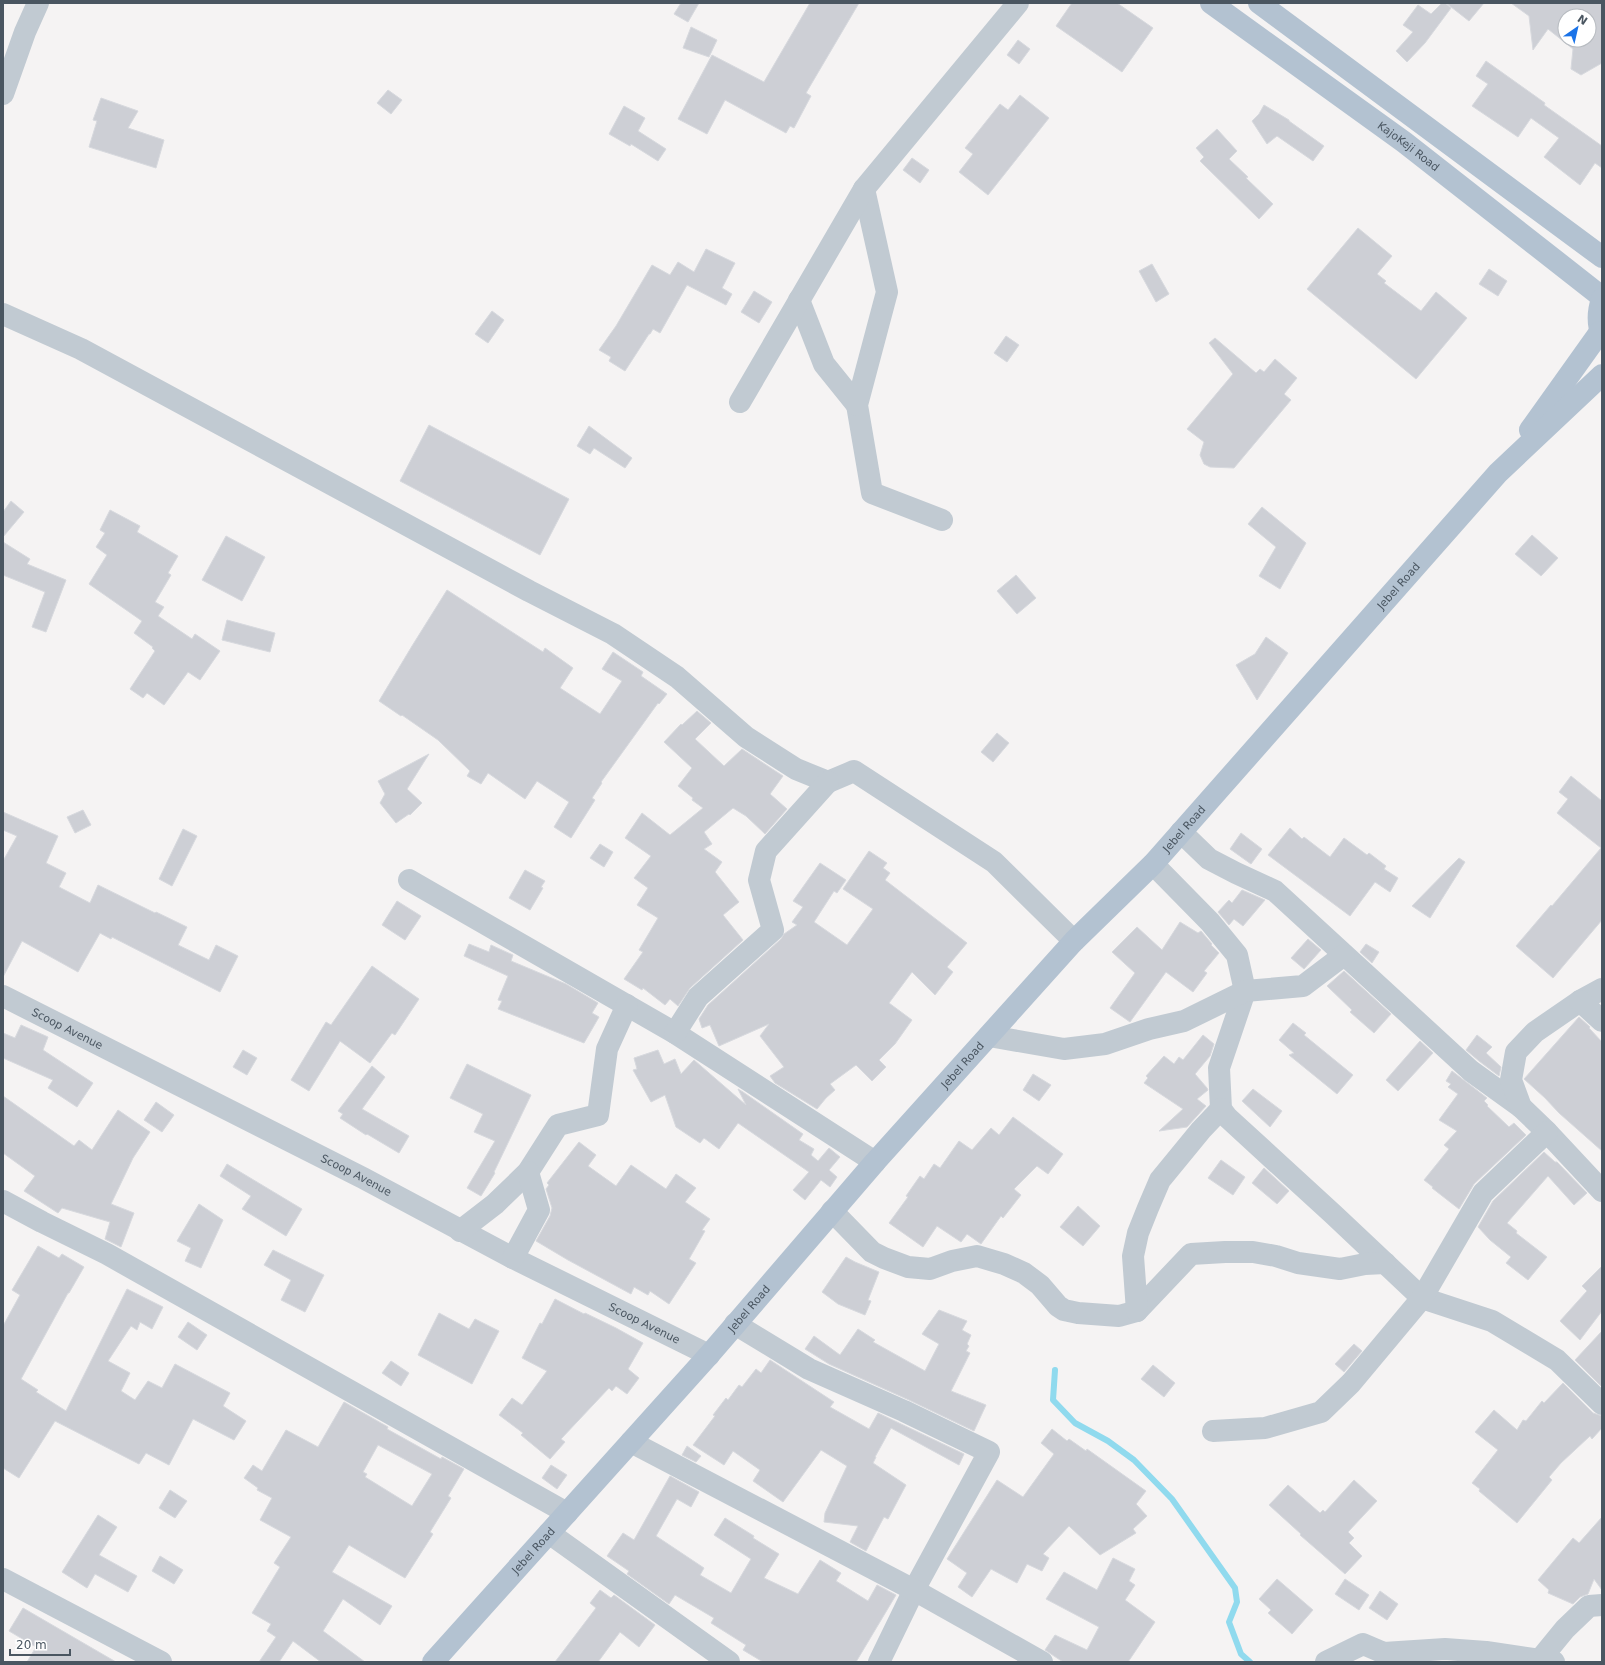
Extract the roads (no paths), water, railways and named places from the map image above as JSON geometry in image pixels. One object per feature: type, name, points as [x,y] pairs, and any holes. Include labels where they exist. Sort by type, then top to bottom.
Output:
[{"type":"main road","name":"KajoKeji Road","points":[[1211,3],[1404,142],[1602,298]]},
{"type":"main road","points":[[1259,3],[1602,257]]},
{"type":"main road","points":[[1601,334],[1598,320],[1602,298]]},
{"type":"main road","name":"Jebel Road","points":[[433,1662],[709,1356],[875,1162],[1074,941],[1154,864],[1498,473],[1601,334]]},
{"type":"main road","name":"Jebel Road","points":[[1498,473],[1602,375]]},
{"type":"street","points":[[3,94],[25,32],[38,3]]},
{"type":"street","points":[[740,402],[864,189],[1018,3]]},
{"type":"street","points":[[864,189],[887,292],[857,405],[872,492],[942,520]]},
{"type":"street","points":[[799,300],[824,364],[857,405]]},
{"type":"street","points":[[3,314],[81,349],[529,591],[613,634],[677,677],[746,737],[796,769],[828,782]]},
{"type":"street","points":[[675,1033],[698,998],[773,930],[759,880],[766,851],[828,782],[854,771],[926,816],[994,862],[1074,941]]},
{"type":"street","points":[[1181,832],[1209,859],[1236,874],[1275,891],[1471,1071],[1521,1107],[1547,1132],[1602,1191]]},
{"type":"street","points":[[1154,864],[1210,922],[1237,955],[1245,991],[1219,1068],[1221,1109],[1227,1117],[1385,1262],[1422,1298],[1492,1321],[1557,1360],[1602,1404]]},
{"type":"street","points":[[409,880],[675,1033],[875,1162]]},
{"type":"street","points":[[989,1036],[1064,1049],[1105,1044],[1149,1029],[1184,1021],[1245,991],[1303,986],[1344,955]]},
{"type":"street","points":[[1521,1107],[1511,1080],[1516,1052],[1535,1032],[1580,1001],[1602,989]]},
{"type":"street","name":"Scoop Avenue","points":[[3,996],[363,1178],[460,1231],[709,1356]]},
{"type":"street","points":[[1580,1001],[1602,1021]]},
{"type":"street","points":[[460,1231],[495,1204],[528,1172],[558,1125],[598,1115],[606,1049],[627,1005]]},
{"type":"street","points":[[1137,1311],[1133,1256],[1138,1233],[1148,1208],[1160,1180],[1201,1130],[1221,1109]]},
{"type":"street","points":[[1213,1431],[1265,1428],[1321,1412],[1350,1383],[1422,1298],[1482,1192],[1547,1132]]},
{"type":"street","points":[[513,1258],[539,1210],[528,1172]]},
{"type":"street","points":[[3,1201],[107,1254],[567,1513]]},
{"type":"street","points":[[832,1211],[872,1252],[884,1258],[908,1267],[930,1269],[952,1261],[977,1256],[1004,1264],[1024,1273],[1040,1285],[1058,1306],[1064,1310],[1078,1313],[1119,1316],[1137,1311],[1192,1254],[1253,1252],[1276,1256],[1298,1263],[1340,1270],[1365,1264],[1385,1262]]},
{"type":"street","points":[[735,1324],[809,1369],[904,1411],[989,1452],[914,1590],[879,1662]]},
{"type":"street","points":[[631,1442],[914,1590],[1042,1662]]},
{"type":"street","points":[[549,1533],[729,1662]]},
{"type":"street","points":[[3,1579],[161,1662]]},
{"type":"street","points":[[1326,1662],[1363,1644],[1384,1653],[1445,1649],[1486,1652],[1544,1661],[1565,1629],[1589,1606],[1602,1604]]},
{"type":"waterway","points":[[1055,1370],[1053,1400],[1075,1423],[1108,1441],[1134,1460],[1172,1499],[1235,1588],[1237,1602],[1229,1622],[1241,1654],[1250,1662]]}]
